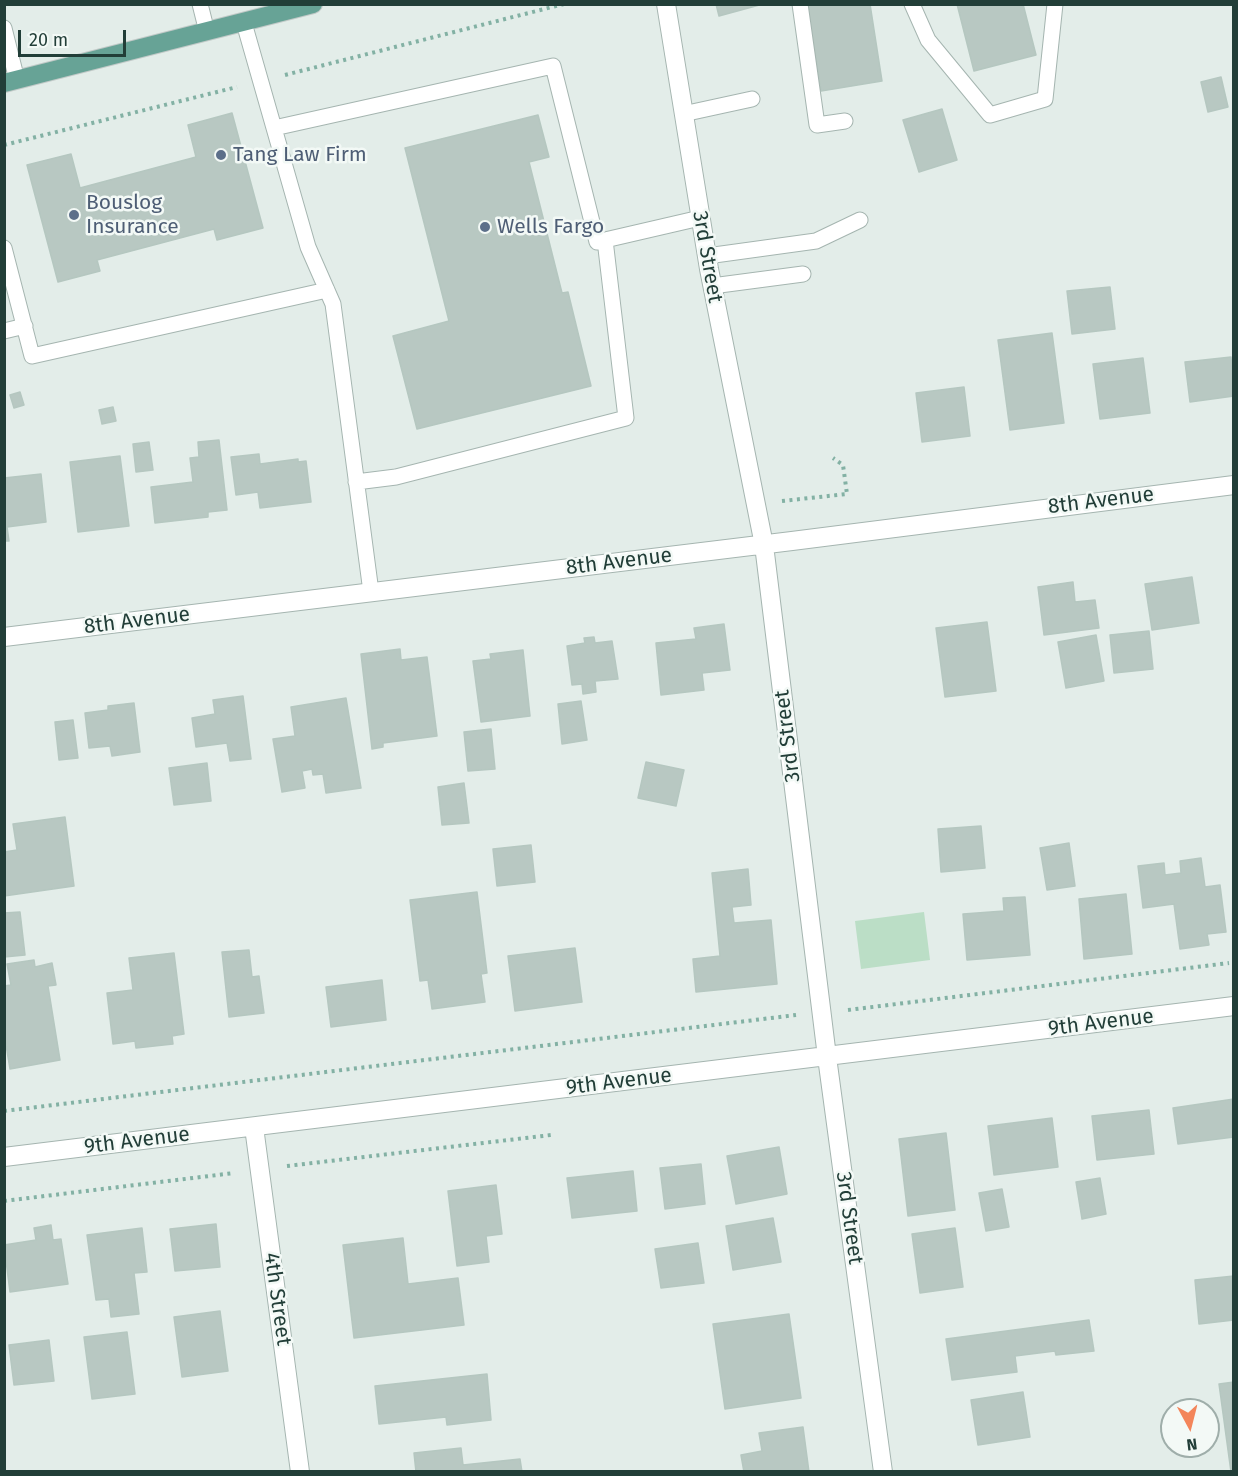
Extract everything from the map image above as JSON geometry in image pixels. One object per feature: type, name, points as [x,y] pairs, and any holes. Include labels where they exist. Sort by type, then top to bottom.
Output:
[{"type":"main road","points":[[11,82],[207,33],[302,6]]},
{"type":"street","name":"3rd Street","points":[[666,4],[682,114],[712,286],[764,545],[827,1057],[883,1472]]},
{"type":"street","name":"8th Avenue","points":[[4,637],[764,545],[1233,484]]},
{"type":"street","name":"9th Avenue","points":[[4,1157],[1233,1006]]},
{"type":"street","name":"4th Street","points":[[254,1127],[300,1472]]},
{"type":"lane","points":[[200,4],[207,33]]},
{"type":"lane","points":[[800,4],[817,125],[845,121]]},
{"type":"lane","points":[[912,4],[928,40],[990,115],[1045,99],[1055,4]]},
{"type":"lane","points":[[244,23],[308,247],[333,304],[371,592]]},
{"type":"lane","points":[[4,28],[11,82]]},
{"type":"lane","points":[[274,128],[553,66],[597,242]]},
{"type":"lane","points":[[682,114],[752,99]]},
{"type":"lane","points":[[356,482],[396,477],[626,418],[605,240],[700,218]]},
{"type":"lane","points":[[707,256],[816,241],[860,220]]},
{"type":"lane","points":[[4,248],[32,356],[327,291]]},
{"type":"lane","points":[[712,286],[803,274]]},
{"type":"lane","points":[[4,331],[25,326]]},
{"type":"path","points":[[782,501],[847,494],[843,465],[832,458]]},
{"type":"path","points":[[845,1011],[1229,963]]},
{"type":"path","points":[[4,1112],[799,1015]]},
{"type":"path","points":[[282,1167],[551,1135]]},
{"type":"path","points":[[4,1201],[238,1172]]},
{"type":"green space","points":[[924,912],[930,960],[861,969],[855,921]]},
{"type":"building","points":[[716,4],[763,4],[719,16]]},
{"type":"building","points":[[807,4],[870,4],[882,81],[821,91]]},
{"type":"building","points":[[957,4],[1023,4],[1036,55],[974,71]]},
{"type":"building","points":[[1221,77],[1228,107],[1208,112],[1201,82]]},
{"type":"building","points":[[942,109],[957,160],[919,172],[903,120]]},
{"type":"building","points":[[232,113],[263,228],[217,240],[214,229],[97,260],[100,271],[58,282],[27,165],[71,154],[80,188],[196,157],[188,125]]},
{"type":"building","name":"Wells Fargo","points":[[538,115],[549,157],[529,162],[562,293],[568,292],[591,386],[417,429],[393,336],[449,321],[405,148]]},
{"type":"building","points":[[1110,287],[1115,329],[1072,334],[1067,291]]},
{"type":"building","points":[[1052,333],[1064,423],[1010,430],[998,340]]},
{"type":"building","points":[[1231,357],[1234,396],[1190,402],[1185,362]]},
{"type":"building","points":[[1143,358],[1150,413],[1100,419],[1093,364]]},
{"type":"building","points":[[964,387],[970,436],[922,442],[916,393]]},
{"type":"building","points":[[20,392],[24,405],[14,408],[10,395]]},
{"type":"building","points":[[113,407],[116,421],[102,424],[99,410]]},
{"type":"building","points":[[219,440],[227,510],[208,512],[208,517],[155,523],[151,487],[193,482],[190,458],[199,457],[198,442]]},
{"type":"building","points":[[149,442],[153,470],[136,472],[133,444]]},
{"type":"building","points":[[259,454],[260,464],[298,459],[298,462],[306,461],[311,502],[260,508],[258,492],[236,495],[231,457]]},
{"type":"building","points":[[120,456],[129,526],[78,532],[70,462]]},
{"type":"building","points":[[41,474],[46,522],[7,527],[9,541],[4,541],[4,478]]},
{"type":"building","points":[[1192,577],[1199,623],[1152,630],[1145,584]]},
{"type":"building","points":[[1073,582],[1075,602],[1095,600],[1099,628],[1044,635],[1038,587]]},
{"type":"building","points":[[987,622],[996,691],[945,697],[936,628]]},
{"type":"building","points":[[724,624],[730,670],[702,673],[704,690],[661,695],[656,643],[696,639],[694,628]]},
{"type":"building","points":[[1149,631],[1153,669],[1114,673],[1110,635]]},
{"type":"building","points":[[1096,635],[1104,681],[1066,688],[1058,642]]},
{"type":"building","points":[[594,637],[595,643],[612,641],[618,679],[595,681],[596,692],[583,694],[582,684],[572,685],[567,646],[585,643],[584,638]]},
{"type":"building","points":[[400,649],[401,660],[427,657],[437,736],[383,743],[383,747],[372,749],[361,654]]},
{"type":"building","points":[[523,650],[530,716],[481,722],[473,661],[491,659],[490,654]]},
{"type":"building","points":[[243,696],[251,759],[230,761],[227,743],[196,747],[192,718],[215,714],[213,700]]},
{"type":"building","points":[[346,698],[361,788],[326,793],[323,774],[313,775],[312,769],[302,771],[305,788],[282,792],[273,739],[295,736],[291,707]]},
{"type":"building","points":[[581,701],[587,740],[562,744],[558,704]]},
{"type":"building","points":[[134,703],[140,752],[112,756],[110,746],[89,748],[85,713],[108,710],[108,706]]},
{"type":"building","points":[[73,720],[78,758],[59,760],[55,722]]},
{"type":"building","points":[[491,729],[495,769],[468,771],[464,732]]},
{"type":"building","points":[[646,762],[684,770],[676,806],[638,798]]},
{"type":"building","points":[[207,763],[211,801],[174,805],[169,768]]},
{"type":"building","points":[[464,783],[469,823],[442,825],[438,787]]},
{"type":"building","points":[[65,817],[74,886],[4,896],[4,852],[17,850],[13,824]]},
{"type":"building","points":[[981,826],[985,868],[941,872],[938,829]]},
{"type":"building","points":[[1069,843],[1075,886],[1047,890],[1040,848]]},
{"type":"building","points":[[531,845],[535,882],[497,886],[493,849]]},
{"type":"building","points":[[1201,858],[1205,887],[1220,885],[1226,932],[1207,934],[1209,945],[1180,949],[1174,904],[1143,908],[1138,866],[1164,863],[1165,875],[1181,873],[1180,861]]},
{"type":"building","points":[[748,869],[751,905],[732,907],[734,923],[771,920],[777,984],[696,992],[693,959],[720,956],[712,873]]},
{"type":"building","points":[[477,892],[487,973],[481,974],[485,1002],[432,1009],[428,980],[420,981],[410,900]]},
{"type":"building","points":[[1126,894],[1132,954],[1084,959],[1079,899]]},
{"type":"building","points":[[1025,897],[1030,955],[967,960],[963,914],[1004,911],[1003,898]]},
{"type":"building","points":[[20,912],[25,955],[4,957],[4,913]]},
{"type":"building","points":[[575,948],[582,1002],[515,1011],[508,956]]},
{"type":"building","points":[[249,950],[252,977],[259,976],[264,1013],[229,1017],[222,952]]},
{"type":"building","points":[[174,953],[184,1034],[172,1036],[173,1044],[136,1048],[135,1041],[113,1044],[107,993],[133,990],[129,958]]},
{"type":"building","points":[[34,960],[35,967],[52,963],[56,985],[48,986],[60,1060],[10,1069],[4,1033],[4,986],[11,985],[7,964]]},
{"type":"building","points":[[382,980],[386,1020],[331,1027],[326,987]]},
{"type":"building","points":[[1234,1099],[1234,1137],[1178,1144],[1173,1108]]},
{"type":"building","points":[[1149,1110],[1154,1154],[1097,1160],[1092,1116]]},
{"type":"building","points":[[1052,1118],[1058,1167],[994,1175],[988,1126]]},
{"type":"building","points":[[946,1133],[955,1210],[908,1216],[899,1139]]},
{"type":"building","points":[[779,1147],[787,1194],[736,1204],[727,1156]]},
{"type":"building","points":[[701,1164],[705,1204],[665,1209],[660,1168]]},
{"type":"building","points":[[633,1171],[637,1211],[572,1218],[567,1178]]},
{"type":"building","points":[[1100,1178],[1106,1214],[1082,1219],[1076,1182]]},
{"type":"building","points":[[496,1185],[502,1234],[486,1236],[489,1262],[457,1266],[448,1191]]},
{"type":"building","points":[[1002,1189],[1009,1227],[986,1231],[979,1193]]},
{"type":"building","points":[[773,1218],[781,1262],[733,1270],[726,1226]]},
{"type":"building","points":[[216,1224],[220,1267],[175,1271],[170,1229]]},
{"type":"building","points":[[51,1225],[53,1240],[61,1239],[68,1284],[10,1292],[4,1245],[36,1240],[34,1228]]},
{"type":"building","points":[[142,1228],[147,1272],[134,1273],[139,1314],[111,1317],[109,1299],[96,1300],[87,1235]]},
{"type":"building","points":[[955,1228],[963,1287],[920,1293],[912,1234]]},
{"type":"building","points":[[403,1238],[408,1284],[458,1278],[464,1325],[354,1338],[343,1245]]},
{"type":"building","points":[[698,1243],[704,1283],[661,1288],[655,1249]]},
{"type":"building","points":[[1234,1276],[1234,1320],[1199,1324],[1195,1280]]},
{"type":"building","points":[[220,1311],[228,1371],[182,1377],[174,1317]]},
{"type":"building","points":[[789,1314],[801,1398],[725,1409],[713,1324]]},
{"type":"building","points":[[1089,1320],[1094,1351],[1056,1355],[1055,1351],[1015,1356],[1017,1372],[952,1380],[946,1339]]},
{"type":"building","points":[[127,1332],[135,1394],[92,1399],[84,1337]]},
{"type":"building","points":[[49,1340],[54,1381],[14,1385],[9,1345]]},
{"type":"building","points":[[487,1374],[491,1420],[447,1425],[446,1417],[379,1424],[375,1386]]},
{"type":"building","points":[[1234,1382],[1234,1472],[1231,1472],[1219,1384]]},
{"type":"building","points":[[1023,1392],[1030,1437],[978,1445],[971,1400]]},
{"type":"building","points":[[803,1427],[809,1472],[744,1472],[741,1455],[762,1451],[759,1433]]},
{"type":"building","points":[[461,1448],[463,1465],[520,1459],[522,1472],[416,1472],[414,1453]]},
{"type":"place","name":"Tang Law Firm","points":[[221,155]]},
{"type":"place","name":"Bouslog Insurance","points":[[74,215]]},
{"type":"place","name":"Wells Fargo","points":[[485,227]]}]
